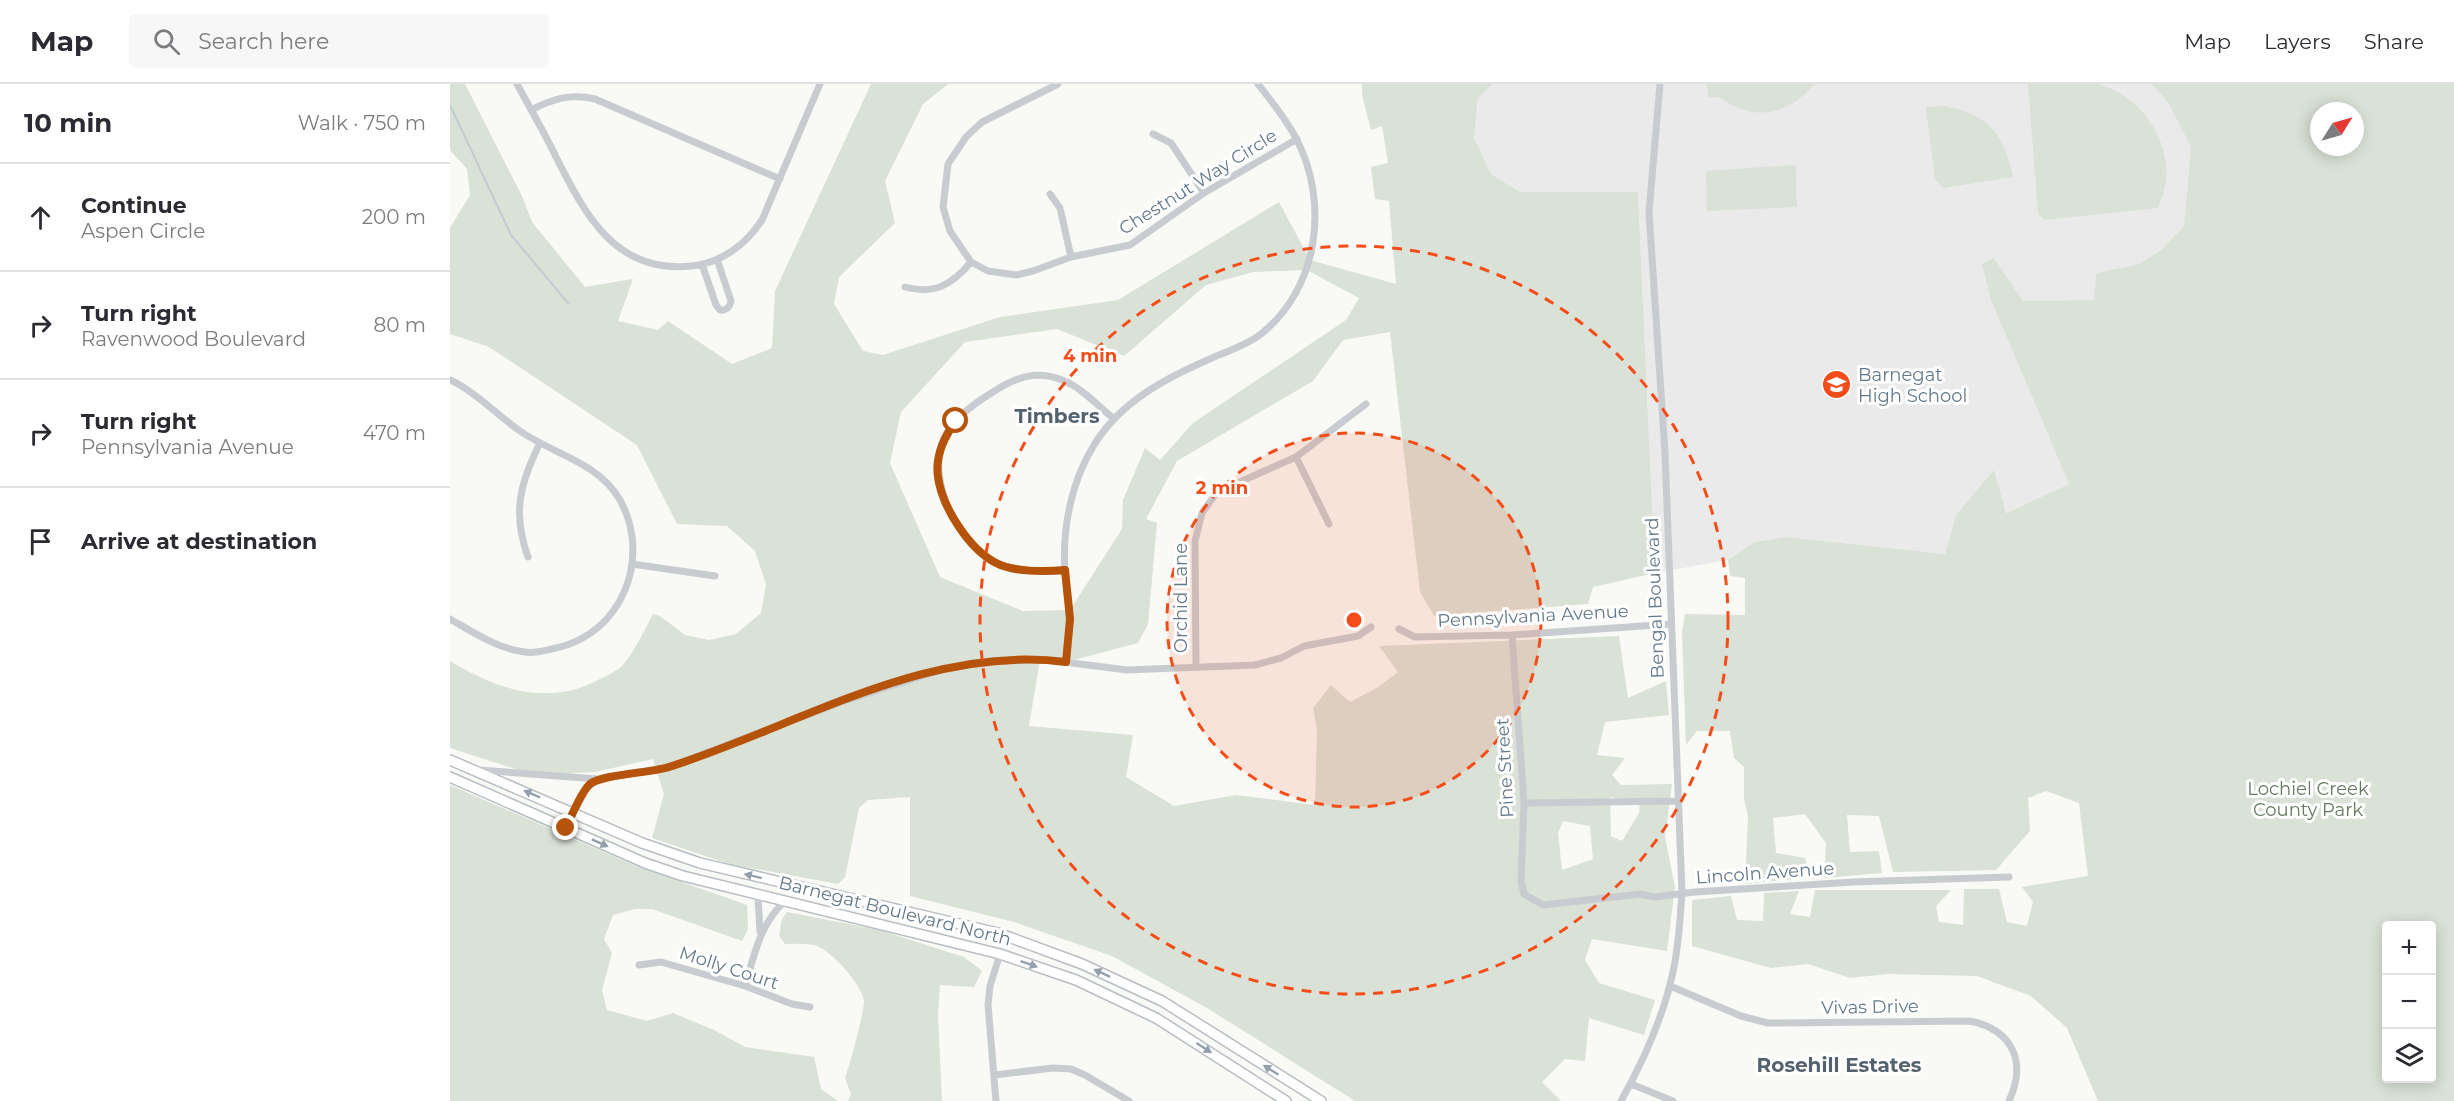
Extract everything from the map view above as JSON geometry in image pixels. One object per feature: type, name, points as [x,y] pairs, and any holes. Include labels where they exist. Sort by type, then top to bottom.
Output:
[{"type":"street","points":[[517,84],[589,218],[605,236],[632,255],[651,263],[676,267],[702,264],[717,259],[731,252],[753,234],[762,220],[820,86],[810,84]]},
{"type":"street","points":[[905,287],[922,292],[933,290],[955,278],[971,262],[956,243],[945,217],[943,195],[948,164],[966,137],[982,122],[1058,84]]},
{"type":"street","points":[[1066,662],[1070,619],[1065,570],[1067,527],[1075,486],[1093,446],[1113,418],[1159,384],[1260,334],[1290,302],[1309,263],[1316,226],[1312,182],[1296,139],[1258,84]]},
{"type":"street","name":"Bengal Boulevard","points":[[1621,1101],[1631,1084],[1670,986],[1683,893],[1665,453],[1649,212],[1660,84]]},
{"type":"street","points":[[531,110],[550,100],[565,96],[595,99],[780,179]]},
{"type":"street","points":[[1153,134],[1171,143],[1204,193]]},
{"type":"street","name":"Chestnut Way Circle","points":[[971,262],[988,272],[1016,274],[1033,272],[1071,257],[1130,245],[1204,193],[1296,139]]},
{"type":"street","points":[[1050,194],[1060,208],[1071,257]]},
{"type":"street","points":[[702,264],[716,305],[720,310],[725,310],[730,307],[731,302],[717,259]]},
{"type":"street","points":[[1065,570],[1048,572],[998,564],[972,543],[945,501],[938,476],[939,456],[944,438],[956,421],[975,403],[1014,380],[1029,375],[1046,375],[1064,380],[1077,387],[1113,418]]},
{"type":"street","points":[[450,380],[520,431],[584,464],[598,475],[619,499],[631,531],[632,564],[623,596],[612,614],[589,635],[564,646],[539,652],[525,652],[501,646],[450,619]]},
{"type":"street","name":"Orchid Lane","points":[[1196,668],[1195,541],[1202,513],[1216,492],[1296,457],[1366,404]]},
{"type":"street","points":[[528,557],[521,534],[520,490],[540,443]]},
{"type":"street","points":[[1296,457],[1329,524]]},
{"type":"street","points":[[632,564],[715,576]]},
{"type":"street","name":"Pennsylvania Avenue","points":[[1399,629],[1415,637],[1512,635],[1671,624]]},
{"type":"street","points":[[474,769],[599,779],[666,768],[842,702],[941,670],[972,663],[1040,659],[1127,670],[1255,665],[1281,658],[1304,646],[1358,636],[1371,627]]},
{"type":"street","name":"Pine Street","points":[[1512,635],[1524,804],[1521,881],[1527,897]]},
{"type":"street","name":"Barnegat Boulevard North","points":[[450,759],[642,843],[700,863],[998,933],[1082,964],[1162,1001],[1321,1101]]},
{"type":"street","name":"Barnegat Boulevard North","points":[[450,777],[645,863],[683,876],[1000,954],[1076,980],[1156,1018],[1286,1101]]},
{"type":"street","points":[[566,828],[587,787],[599,779]]},
{"type":"street","points":[[1524,804],[1678,801]]},
{"type":"street","name":"Lincoln Avenue","points":[[1527,897],[1543,905],[1624,895],[1641,894],[1654,897],[1852,882],[2009,877]]},
{"type":"street","points":[[758,896],[760,934]]},
{"type":"street","points":[[745,986],[760,934],[777,908],[784,902]]},
{"type":"street","points":[[996,1101],[988,1005],[990,986],[1000,954]]},
{"type":"street","name":"Molly Court","points":[[639,965],[661,962],[745,986],[792,1004],[810,1007]]},
{"type":"street","name":"Vivas Drive","points":[[1670,986],[1741,1016],[1767,1023],[1970,1021],[1985,1024],[1996,1030],[2014,1051],[2018,1065],[2018,1079],[2009,1101]]},
{"type":"street","points":[[994,1075],[1053,1068],[1071,1069],[1129,1101]]},
{"type":"street","points":[[1631,1084],[1673,1101]]},
{"type":"shaded area","name":"Barnegat High School","points":[[1493,84],[2152,84],[2169,104],[2191,147],[2184,226],[2161,250],[2139,264],[2096,273],[2095,300],[2023,301],[1994,259],[1991,300],[2069,484],[2005,513],[1994,471],[1956,515],[1945,554],[1786,537],[1755,542],[1728,560],[1655,573],[1638,193],[1520,192],[1491,174],[1474,138],[1478,98]]},
{"type":"green space","points":[[450,84],[465,84],[522,196],[532,222],[585,287],[633,279],[618,321],[658,330],[668,321],[732,364],[772,348],[775,291],[871,84],[948,84],[923,104],[885,181],[895,223],[839,277],[834,304],[863,351],[883,355],[1000,317],[1118,300],[1279,202],[1310,260],[1396,284],[1389,201],[1375,199],[1371,167],[1388,163],[1382,126],[1371,130],[1362,95],[1362,84],[1493,84],[1478,98],[1474,138],[1491,174],[1520,192],[1638,192],[1655,573],[1593,587],[1588,604],[1434,616],[1420,592],[1390,332],[1343,340],[1313,381],[1177,461],[1146,519],[1157,523],[1148,624],[1138,643],[1066,662],[1040,659],[1029,726],[1133,735],[1126,777],[1174,806],[1236,795],[1315,805],[1317,730],[1313,708],[1331,685],[1350,702],[1377,688],[1398,672],[1379,646],[1619,636],[1628,698],[1666,681],[1669,715],[1605,722],[1597,755],[1625,758],[1612,775],[1621,785],[1672,784],[1665,837],[1675,887],[1667,951],[1592,939],[1585,960],[1599,983],[1655,1000],[1644,1035],[1589,1018],[1585,1061],[1565,1059],[1542,1082],[1561,1101],[1355,1101],[1207,1008],[1112,956],[1014,922],[910,896],[910,797],[868,800],[859,808],[845,877],[838,884],[729,864],[652,838],[664,794],[653,759],[595,772],[534,775],[450,748],[450,661],[486,680],[522,691],[560,692],[579,688],[622,666],[653,614],[660,616],[685,635],[709,640],[736,634],[761,613],[766,584],[755,551],[727,526],[677,524],[637,445],[489,347],[450,334],[450,228],[470,195],[467,169],[450,150]],"holes":[[[1307,270],[1359,298],[1346,320],[1193,423],[1160,460],[1145,448],[1123,500],[1122,529],[1070,610],[1023,611],[940,577],[890,463],[901,412],[965,342],[1057,329],[1124,356],[1206,285],[1253,272]],[[1610,797],[1640,801],[1639,813],[1622,841],[1611,836]],[[1563,821],[1590,826],[1593,859],[1562,870],[1558,833]]]},
{"type":"green space","points":[[1707,84],[1814,84],[1788,106],[1778,110],[1756,112],[1734,106],[1720,98],[1708,97]]},
{"type":"green space","points":[[2028,84],[2093,84],[2123,95],[2137,106],[2157,133],[2163,149],[2166,182],[2158,208],[2045,220],[2038,214]]},
{"type":"green space","name":"Lochiel Creek County Park","points":[[2152,84],[2454,84],[2454,1101],[2098,1101],[2067,1028],[2031,996],[1977,976],[1887,974],[1850,978],[1808,964],[1771,968],[1692,946],[1692,900],[1731,896],[1737,920],[1763,921],[1764,893],[1799,891],[1790,914],[1810,917],[1815,890],[1951,890],[1936,906],[1939,922],[1963,925],[1964,889],[1999,889],[2007,922],[2027,926],[2033,902],[2022,887],[2088,876],[2079,803],[2046,791],[2028,798],[2030,831],[1996,870],[1893,872],[1879,816],[1847,815],[1850,852],[1879,851],[1882,873],[1824,878],[1826,843],[1805,814],[1773,818],[1776,853],[1805,858],[1811,877],[1745,884],[1748,816],[1744,799],[1744,767],[1734,758],[1730,731],[1697,731],[1686,745],[1682,633],[1685,614],[1745,615],[1745,578],[1730,576],[1728,560],[1755,542],[1786,537],[1945,554],[1956,515],[1994,470],[2006,513],[2069,484],[1991,300],[1982,264],[1994,258],[2023,301],[2094,300],[2096,273],[2139,264],[2161,250],[2184,226],[2191,147],[2169,104]]},
{"type":"green space","points":[[1945,106],[1973,115],[1992,128],[2004,148],[2013,177],[1943,188],[1935,179],[1926,107]]},
{"type":"green space","points":[[1796,165],[1797,207],[1707,211],[1706,171]]},
{"type":"green space","points":[[450,785],[631,864],[747,905],[748,929],[742,941],[652,909],[635,909],[613,915],[604,939],[612,953],[602,990],[607,1010],[647,1021],[673,1013],[714,1030],[745,1047],[814,1057],[821,1089],[838,1101],[450,1101]]},
{"type":"green space","points":[[787,912],[879,930],[964,957],[982,971],[974,987],[940,985],[938,1016],[942,1101],[848,1101],[851,1094],[845,1078],[862,1015],[864,1001],[862,994],[846,970],[824,949],[809,944],[785,944],[779,936],[782,919]]},
{"type":"waterway","points":[[450,105],[511,235],[568,303]]},
{"type":"place","name":"Barnegat High School","points":[[1837,385]]},
{"type":"district","name":"Timbers","points":[[1057,416]]},
{"type":"district","name":"Rosehill Estates","points":[[1839,1065]]},
{"type":"route","points":[[566,828],[587,787],[599,779],[666,768],[842,702],[901,681],[941,670],[972,663],[1040,659],[1066,662],[1070,619],[1065,570],[1048,572],[998,564],[978,550],[965,536],[945,501],[938,476],[939,456],[944,438],[956,421]]}]
